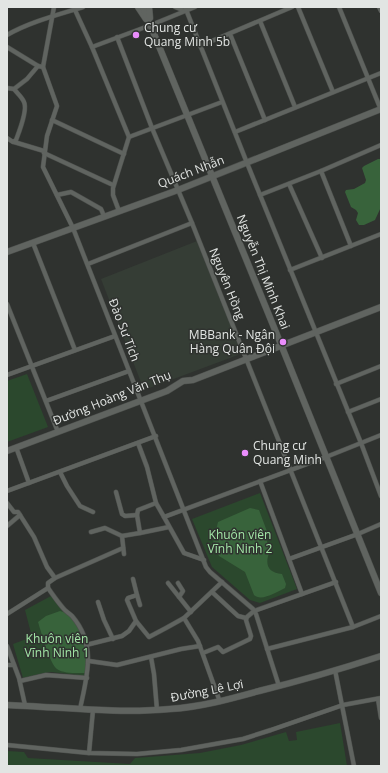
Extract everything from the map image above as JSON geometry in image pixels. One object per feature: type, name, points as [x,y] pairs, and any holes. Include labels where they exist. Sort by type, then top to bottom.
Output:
[{"type":"main road","points":[[138,7],[151,25]]},
{"type":"main road","points":[[144,7],[151,25]]},
{"type":"main road","points":[[149,7],[151,25]]},
{"type":"main road","name":"Nguyễn Thị Minh Khai","points":[[151,25],[381,593]]},
{"type":"main road","name":"Quách Nhẫn","points":[[7,252],[178,190],[381,109]]},
{"type":"main road","name":"Đường Hoàng Văn Thụ","points":[[7,451],[166,391],[183,380],[193,380],[282,347],[381,307]]},
{"type":"main road","name":"Đường Lê Lợi","points":[[7,704],[93,710],[157,710],[187,707],[220,702],[381,656]]},
{"type":"street","points":[[7,47],[38,66],[43,67],[54,7]]},
{"type":"street","points":[[7,35],[52,16],[83,7]]},
{"type":"street","points":[[175,7],[186,10]]},
{"type":"street","points":[[92,47],[195,7]]},
{"type":"street","points":[[200,46],[292,7]]},
{"type":"street","points":[[298,7],[333,92]]},
{"type":"street","points":[[339,7],[381,109]]},
{"type":"street","points":[[379,7],[381,11]]},
{"type":"street","points":[[74,10],[92,47],[129,137],[113,185],[113,194],[119,211]]},
{"type":"street","points":[[186,10],[246,163],[361,443],[381,496]]},
{"type":"street","points":[[260,21],[295,107]]},
{"type":"street","points":[[230,34],[265,120]]},
{"type":"street","name":"Nguyên Hồng","points":[[117,37],[152,128],[192,223],[353,627]]},
{"type":"street","points":[[14,89],[27,79],[38,66]]},
{"type":"street","name":"Đào Sư Tích","points":[[43,67],[57,104],[46,136],[43,167],[73,228],[88,264],[208,570],[254,611],[279,686]]},
{"type":"street","points":[[235,132],[381,73]]},
{"type":"street","points":[[7,88],[14,89],[24,102],[25,107],[23,119],[14,142]]},
{"type":"street","points":[[129,137],[222,102]]},
{"type":"street","points":[[52,120],[124,154]]},
{"type":"street","points":[[7,138],[14,142],[44,152],[113,185]]},
{"type":"street","points":[[260,195],[381,145]]},
{"type":"street","points":[[321,171],[351,246]]},
{"type":"street","points":[[289,184],[322,258]]},
{"type":"street","points":[[57,195],[71,192],[102,209],[104,216]]},
{"type":"street","points":[[88,264],[192,223]]},
{"type":"street","points":[[290,270],[381,234]]},
{"type":"street","points":[[33,243],[75,350]]},
{"type":"street","points":[[7,304],[58,432]]},
{"type":"street","points":[[7,375],[115,336]]},
{"type":"street","points":[[336,384],[381,366]]},
{"type":"street","points":[[46,401],[129,370]]},
{"type":"street","points":[[348,412],[381,399]]},
{"type":"street","points":[[164,517],[381,435]]},
{"type":"street","points":[[7,491],[156,436]]},
{"type":"street","points":[[138,443],[147,467],[156,503],[184,554],[204,560]]},
{"type":"street","points":[[16,447],[29,483]]},
{"type":"street","points":[[60,472],[80,506],[93,512]]},
{"type":"street","points":[[260,481],[302,594]]},
{"type":"street","points":[[116,492],[122,514],[125,516],[137,515]]},
{"type":"street","points":[[7,503],[14,512],[18,512],[20,515],[34,537],[47,567],[55,578]]},
{"type":"street","points":[[140,533],[137,512],[140,508],[156,503]]},
{"type":"street","points":[[7,526],[20,515]]},
{"type":"street","points":[[289,559],[322,548],[381,524]]},
{"type":"street","points":[[91,532],[105,528],[122,536],[169,527]]},
{"type":"street","points":[[122,536],[124,554]]},
{"type":"street","points":[[80,709],[89,661],[84,637],[75,620],[64,609],[48,588],[48,583],[55,578],[123,548]]},
{"type":"street","points":[[133,580],[140,606]]},
{"type":"street","points":[[137,595],[127,599],[136,621],[149,636],[184,618],[222,582]]},
{"type":"street","points":[[246,618],[254,611],[336,582]]},
{"type":"street","points":[[168,583],[191,612]]},
{"type":"street","points":[[178,583],[183,591],[179,597]]},
{"type":"street","points":[[7,614],[48,588]]},
{"type":"street","points":[[212,592],[238,616],[246,618]]},
{"type":"street","points":[[98,602],[104,620],[113,639]]},
{"type":"street","points":[[267,648],[353,627],[381,616]]},
{"type":"street","points":[[184,618],[196,636],[220,702]]},
{"type":"street","points":[[203,653],[218,647],[223,652],[250,639],[251,636],[246,618]]},
{"type":"street","points":[[86,645],[113,639],[127,633],[136,621]]},
{"type":"street","points":[[7,646],[20,681],[24,706]]},
{"type":"street","points":[[89,661],[116,665],[200,646]]},
{"type":"street","points":[[151,657],[157,710]]},
{"type":"street","points":[[7,665],[14,665]]},
{"type":"street","points":[[335,670],[354,766]]},
{"type":"street","points":[[20,681],[46,675],[87,678]]},
{"type":"street","points":[[7,745],[89,753],[125,754],[150,753],[211,746],[272,730],[343,705],[379,698],[381,718]]},
{"type":"street","points":[[89,753],[93,710]]},
{"type":"shaded area","points":[[378,159],[381,159],[381,207],[375,220],[364,225],[359,225],[356,220],[358,213],[351,207],[345,192],[346,190],[354,189],[365,183],[366,180],[362,168]]},
{"type":"shaded area","points":[[197,241],[241,348],[238,355],[144,390],[101,279]]},
{"type":"shaded area","points":[[250,508],[259,510],[268,534],[266,538],[270,551],[267,560],[268,567],[273,572],[282,574],[286,584],[285,588],[265,597],[257,597],[254,595],[245,572],[219,556],[213,543],[218,522]]},
{"type":"shaded area","points":[[60,611],[76,623],[83,637],[87,652],[86,673],[60,671],[54,666],[49,655],[38,622],[46,616]]},
{"type":"green space","points":[[27,374],[48,427],[7,442],[7,381]]},
{"type":"green space","name":"Khuôn viên Vĩnh Ninh 2","points":[[260,493],[297,589],[260,603],[250,600],[212,567],[192,519]]},
{"type":"green space","name":"Khuôn viên Vĩnh Ninh 1","points":[[51,596],[60,607],[74,619],[84,638],[86,676],[51,672],[23,678],[13,644],[32,637],[25,610]]},
{"type":"green space","points":[[340,723],[347,766],[7,766],[7,751],[24,752],[28,758],[130,764],[135,758],[200,753],[241,745],[286,732],[289,741],[297,740],[296,732]]},
{"type":"place","name":"Chung cư Quang Minh 5b","points":[[136,35]]},
{"type":"place","name":"MBBank - Ngân Hàng Quân Đội","points":[[283,342]]},
{"type":"place","name":"Chung cư Quang Minh","points":[[245,453]]}]
